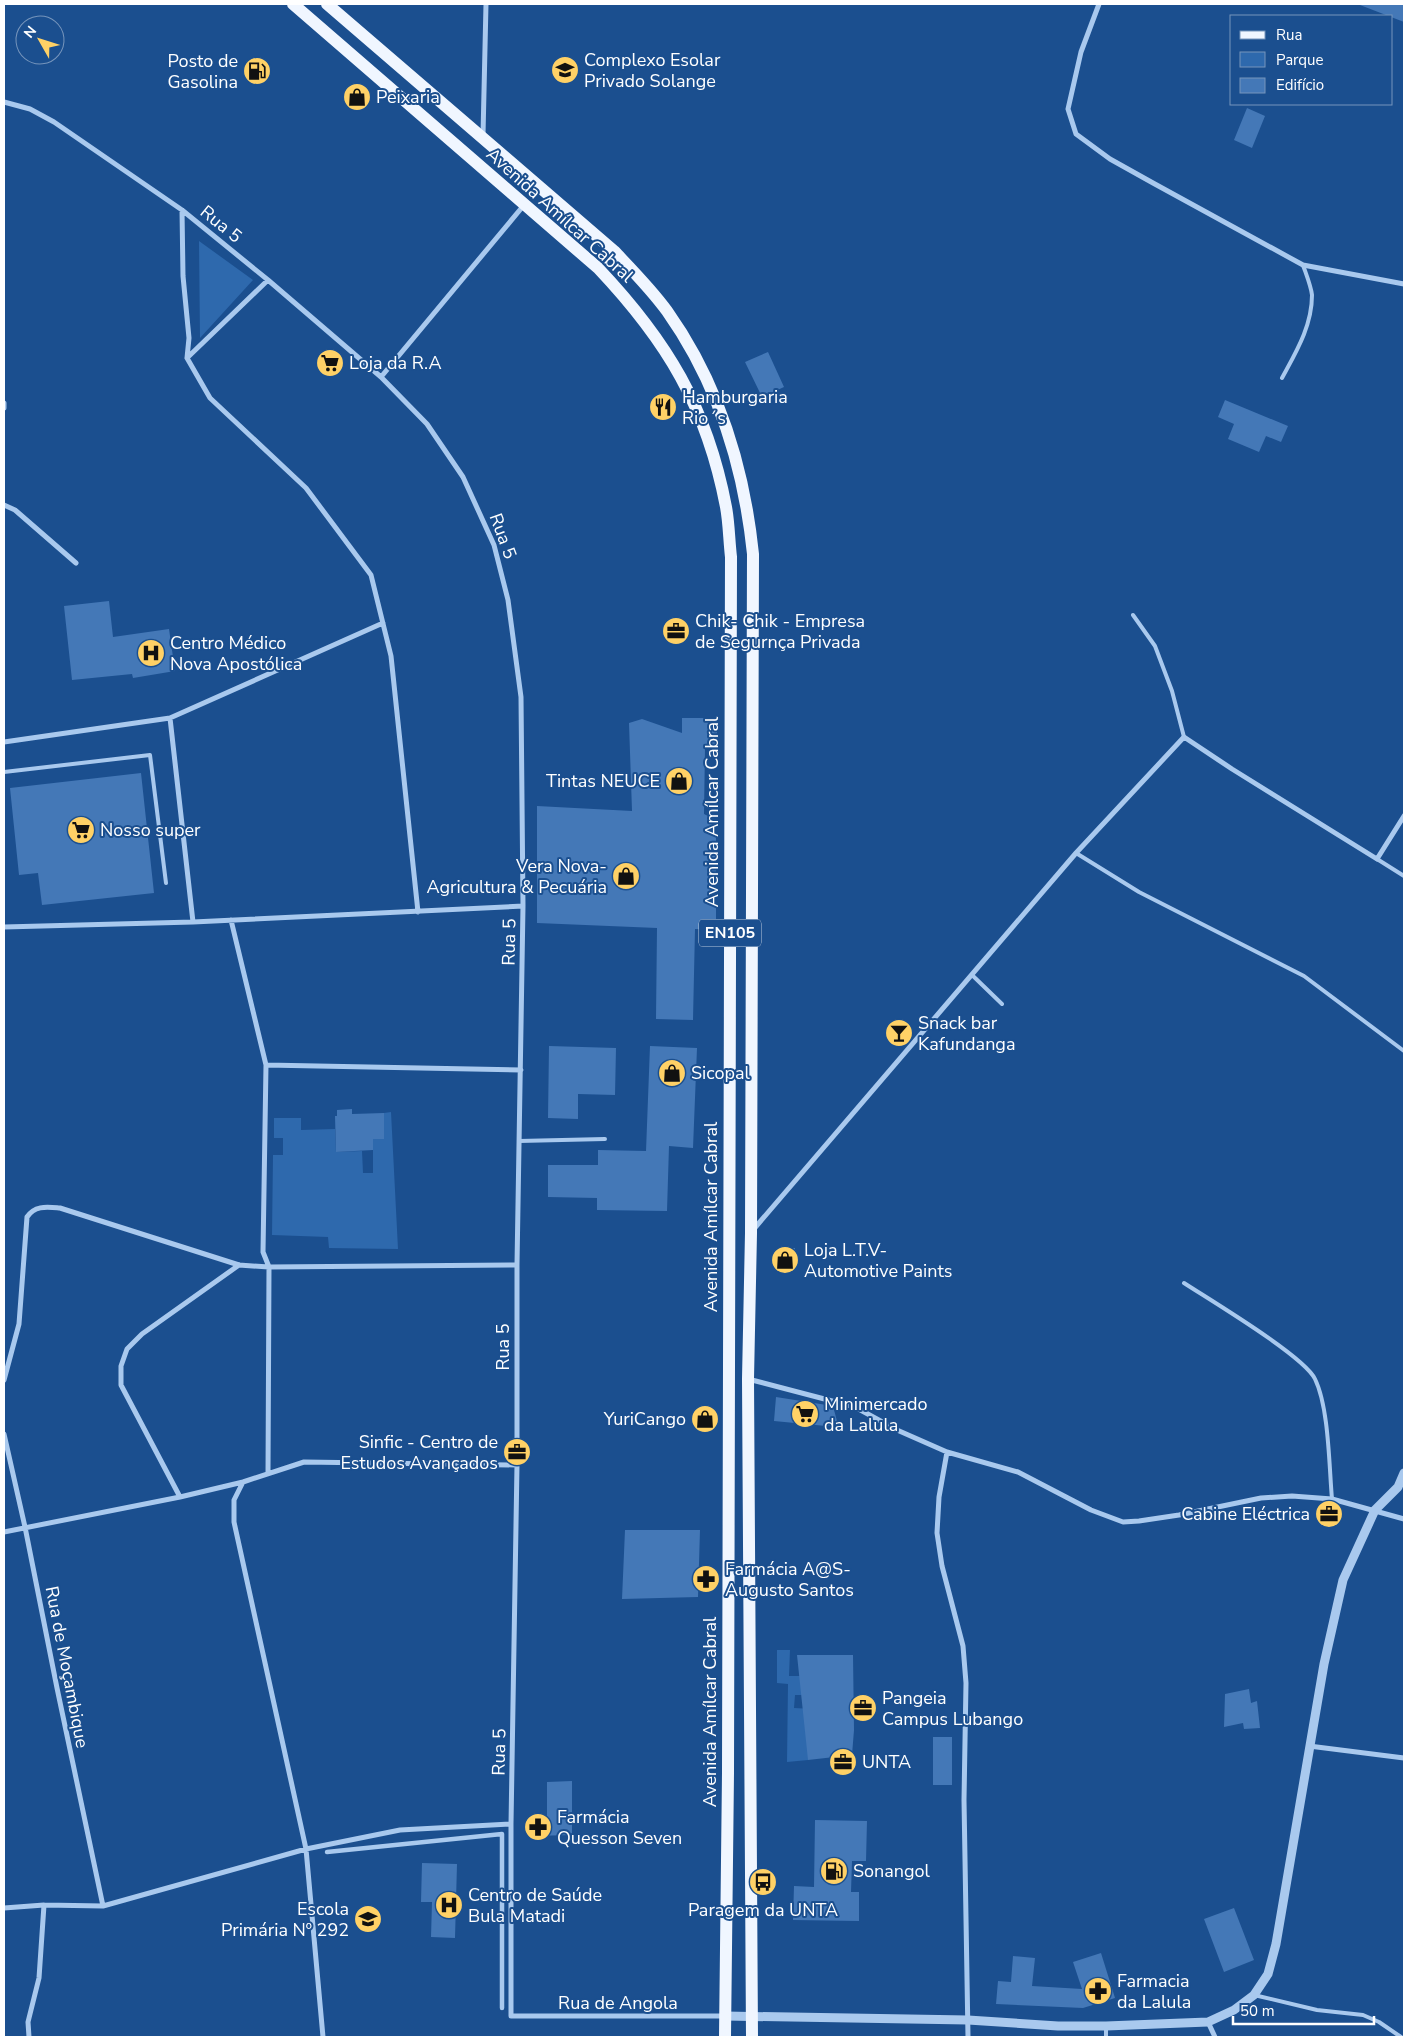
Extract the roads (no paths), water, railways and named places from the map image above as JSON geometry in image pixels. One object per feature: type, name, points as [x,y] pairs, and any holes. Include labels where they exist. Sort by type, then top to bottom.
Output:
[{"type":"main road","name":"Avenida Amílcar Cabral","points":[[293,4],[598,268],[627,298],[655,335],[691,396],[706,433],[726,508],[730,557],[730,587],[728,1763],[725,2037]]},
{"type":"main road","name":"Avenida Amílcar Cabral","points":[[327,4],[614,251],[643,282],[667,312],[706,378],[719,408],[740,472],[749,515],[753,554],[751,1232],[748,1379],[752,2037]]},
{"type":"street","points":[[483,138],[486,4]]},
{"type":"street","points":[[1099,4],[1081,52],[1068,109],[1076,134],[1110,159],[1152,184],[1303,265],[1404,284]]},
{"type":"street","name":"Rua 5","points":[[4,102],[30,109],[54,122],[182,210],[268,280],[381,377],[427,424],[463,477],[494,545],[508,600],[521,697],[523,906],[517,1264],[517,1465],[511,2016]]},
{"type":"street","points":[[381,377],[524,205]]},
{"type":"street","points":[[182,210],[183,276],[189,338],[187,358],[210,398],[306,488],[326,512],[371,575],[390,656],[418,912]]},
{"type":"street","points":[[187,358],[268,280]]},
{"type":"street","points":[[4,505],[15,510],[76,563]]},
{"type":"street","points":[[4,742],[170,718],[383,623]]},
{"type":"street","points":[[170,718],[193,922]]},
{"type":"street","points":[[751,1232],[1076,853],[1184,737],[1377,859],[1404,816]]},
{"type":"street","points":[[4,927],[193,922],[523,906]]},
{"type":"street","points":[[231,920],[266,1065],[263,1252],[269,1267],[268,1474]]},
{"type":"street","points":[[266,1065],[521,1070]]},
{"type":"street","points":[[4,1380],[19,1324],[27,1217],[32,1210],[39,1207],[60,1208],[239,1265],[269,1267],[517,1264]]},
{"type":"street","points":[[180,1497],[121,1384],[121,1366],[127,1348],[142,1334],[239,1265]]},
{"type":"street","points":[[748,1379],[854,1407],[897,1430],[947,1452],[1018,1472],[1092,1510],[1123,1522],[1140,1522],[1261,1498],[1292,1496],[1332,1499],[1404,1519]]},
{"type":"street","name":"Rua de Moçambique","points":[[4,1434],[103,1906]]},
{"type":"street","points":[[947,1452],[939,1497],[936,1533],[942,1566],[963,1646],[966,1682],[964,1800],[968,2037]]},
{"type":"street","points":[[4,1532],[180,1497],[243,1482],[304,1462],[517,1465]]},
{"type":"street","points":[[725,2016],[968,2020],[1058,2026],[1208,2022],[1234,2010],[1254,1995],[1268,1974],[1276,1944],[1324,1664],[1343,1580],[1375,1510],[1398,1487],[1404,1473]]},
{"type":"street","points":[[243,1482],[234,1500],[234,1522],[306,1849],[322,2037]]},
{"type":"street","points":[[1309,1746],[1404,1758]]},
{"type":"street","points":[[4,1908],[44,1905],[103,1906],[306,1849],[400,1830],[512,1824]]},
{"type":"street","points":[[327,1852],[502,1834],[502,2008]]},
{"type":"street","points":[[29,2037],[28,2022],[40,1978],[44,1905]]},
{"type":"street","name":"Rua de Angola","points":[[511,2016],[725,2016]]},
{"type":"street","points":[[1208,2022],[1215,2037]]},
{"type":"lane","points":[[1282,378],[1302,340],[1310,315],[1312,293],[1303,265]]},
{"type":"lane","points":[[1133,615],[1155,646],[1172,690],[1184,737]]},
{"type":"lane","points":[[4,772],[150,755],[166,883]]},
{"type":"lane","points":[[1076,853],[1139,892],[1304,976],[1404,1051]]},
{"type":"lane","points":[[1377,859],[1404,876]]},
{"type":"lane","points":[[972,975],[1002,1004]]},
{"type":"lane","points":[[520,1141],[605,1139]]},
{"type":"lane","points":[[1184,1283],[1294,1357],[1315,1377],[1323,1402],[1332,1499]]},
{"type":"lane","points":[[1254,1995],[1317,2010],[1363,2016],[1379,2022],[1401,2037]]},
{"type":"lane","points":[[1106,2026],[1106,2037]]},
{"type":"place","name":"Complexo Esolar Privado Solange","points":[[565,70]]},
{"type":"place","name":"Posto de Gasolina","points":[[257,71]]},
{"type":"place","name":"Peixaria","points":[[357,97]]},
{"type":"place","name":"Loja da R.A","points":[[330,363]]},
{"type":"place","name":"Hamburgaria Rio´s","points":[[663,407]]},
{"type":"place","name":"Chik- Chik - Empresa de Segurnça Privada","points":[[676,631]]},
{"type":"place","name":"Centro Médico Nova Apostólica","points":[[151,653]]},
{"type":"place","name":"Tintas NEUCE","points":[[679,781]]},
{"type":"place","name":"Nosso super","points":[[81,830]]},
{"type":"place","name":"Vera Nova- Agricultura & Pecuária","points":[[626,876]]},
{"type":"place","name":"Snack bar Kafundanga","points":[[899,1033]]},
{"type":"place","name":"Sicopal","points":[[672,1073]]},
{"type":"place","name":"Loja L.T.V- Automotive Paints","points":[[785,1260]]},
{"type":"place","name":"Minimercado da Lalula","points":[[805,1414]]},
{"type":"place","name":"YuriCango","points":[[705,1419]]},
{"type":"place","name":"Sinfic - Centro de Estudos Avançados","points":[[517,1452]]},
{"type":"place","name":"Cabine Eléctrica","points":[[1329,1514]]},
{"type":"place","name":"Farmácia A@S- Augusto Santos","points":[[706,1579]]},
{"type":"place","name":"Pangeia Campus Lubango","points":[[863,1708]]},
{"type":"place","name":"UNTA","points":[[843,1762]]},
{"type":"place","name":"Farmácia Quesson Seven","points":[[538,1827]]},
{"type":"place","name":"Sonangol","points":[[834,1871]]},
{"type":"place","name":"Paragem da UNTA","points":[[763,1882]]},
{"type":"place","name":"Centro de Saúde Bula Matadi","points":[[449,1905]]},
{"type":"place","name":"Escola Primária Nº 292","points":[[368,1919]]},
{"type":"place","name":"Farmacia da Lalula","points":[[1098,1991]]}]
